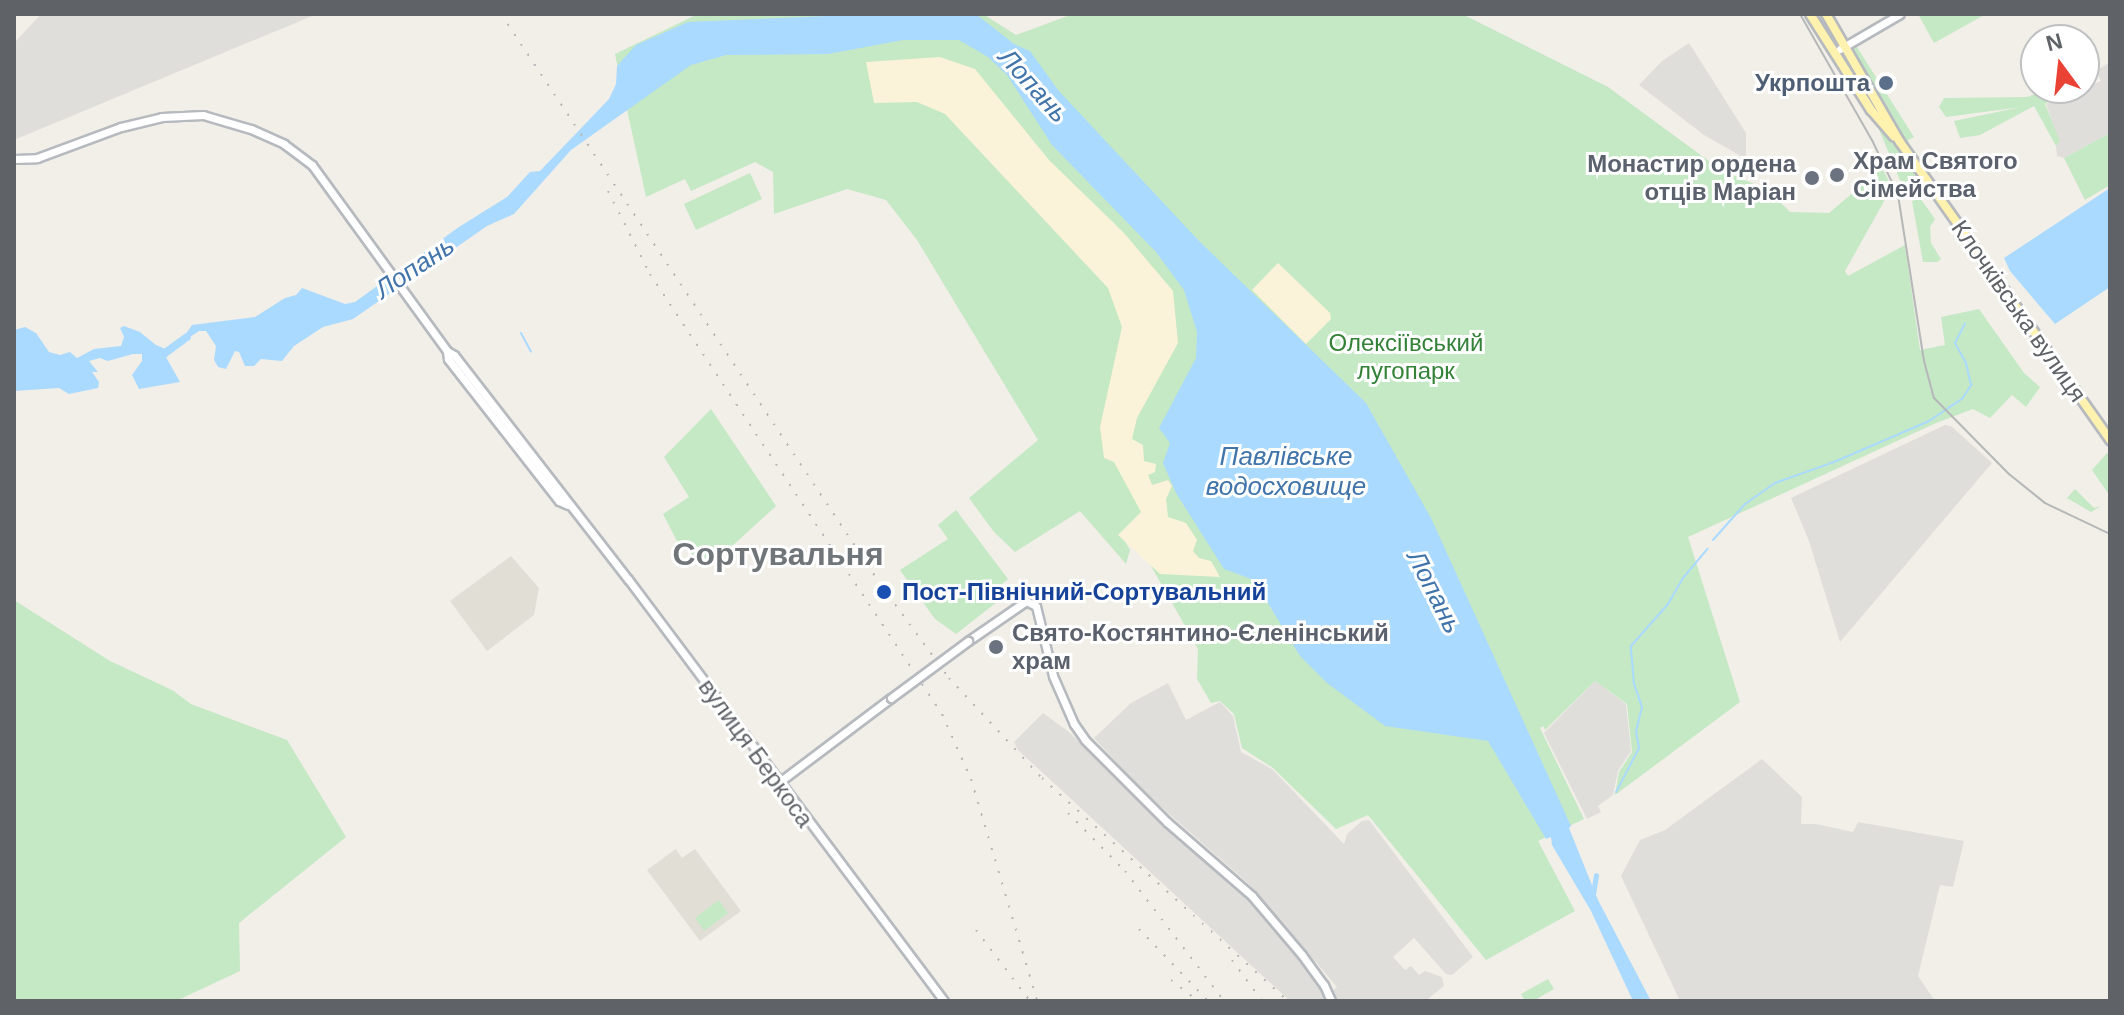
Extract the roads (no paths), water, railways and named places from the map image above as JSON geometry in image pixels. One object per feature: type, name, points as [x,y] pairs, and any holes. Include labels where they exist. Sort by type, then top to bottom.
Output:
[{"type":"main road","name":"Клочківська вулиця","points":[[1810,14],[1877,117],[1900,142]]},
{"type":"main road","name":"Клочківська вулиця","points":[[1826,14],[1900,142],[2110,440]]},
{"type":"street","points":[[1834,53],[1900,14]]},
{"type":"street","name":"вулиця Беркоса","points":[[14,159],[37,158],[121,127],[162,117],[203,115],[225,120],[284,144],[312,165],[447,351],[448,359],[559,501],[568,505],[628,579],[944,1001]]},
{"type":"street","points":[[778,783],[1026,601],[1036,606],[1053,676],[1074,724],[1085,740],[1167,822],[1252,896],[1302,955],[1324,985],[1331,1001]]},
{"type":"water","name":"Павлівське водосховище","points":[[877,14],[976,14],[1014,44],[1030,51],[1058,90],[1198,240],[1366,403],[1431,518],[1571,826],[1569,828],[1598,900],[1651,1001],[1633,1001],[1591,911],[1552,845],[1551,837],[1546,839],[1488,741],[1385,726],[1327,683],[1300,656],[1254,580],[1224,569],[1176,493],[1163,463],[1170,443],[1159,428],[1196,358],[1197,332],[1184,290],[1156,252],[1052,145],[1007,75],[988,57],[959,40],[903,40],[828,54],[726,55],[691,65],[571,150],[514,214],[487,226],[353,319],[323,327],[294,346],[282,361],[261,359],[254,366],[245,366],[239,352],[235,351],[226,369],[218,367],[214,360],[216,346],[206,331],[199,331],[179,344],[192,325],[255,317],[285,298],[296,295],[302,288],[345,304],[355,302],[459,227],[507,197],[530,172],[540,171],[609,99],[616,84],[617,66],[636,45],[688,22]]},
{"type":"water","points":[[2110,188],[2110,287],[2055,324],[2010,271],[2004,258]]},
{"type":"water","points":[[124,326],[140,332],[162,350],[180,382],[139,389],[132,375],[142,361],[142,354],[133,354],[108,361],[100,358],[89,361],[98,372],[92,372],[99,382],[98,388],[69,394],[59,388],[14,391],[14,330],[25,327],[36,333],[49,352],[60,355],[70,352],[77,358],[94,349],[121,346],[124,337],[120,328]]},
{"type":"waterway","points":[[1713,540],[1745,504],[1775,483],[1834,462],[1929,421],[1962,399],[1971,385],[1966,363],[1955,343],[1965,323]]},
{"type":"waterway","points":[[521,333],[531,352]]},
{"type":"waterway","name":"Лопань","points":[[155,349],[165,353],[187,337]]},
{"type":"waterway","points":[[1616,792],[1639,748],[1636,731],[1642,707],[1634,684],[1631,646],[1668,604],[1683,578],[1707,549]]},
{"type":"waterway","points":[[1593,894],[1596,875]]},
{"type":"tram line","points":[[1800,14],[1872,140],[1898,195],[1924,361],[1934,398],[2009,474],[2045,503],[2110,534]]},
{"type":"railway","points":[[501,14],[881,585],[949,678],[1042,778],[1288,1001]]},
{"type":"railway","points":[[608,191],[650,274],[942,714],[971,779],[1037,1001]]},
{"type":"railway","points":[[1068,813],[1125,871],[1224,1001]]},
{"type":"railway","points":[[1139,929],[1208,1001]]},
{"type":"railway","points":[[976,930],[1030,1001]]},
{"type":"railway","points":[[1232,960],[1262,1001]]},
{"type":"railway","points":[[1171,980],[1195,999]]},
{"type":"place","name":"Укрпошта","points":[[1886,83]]},
{"type":"place","name":"Храм Святого Сімейства","points":[[1837,175]]},
{"type":"place","name":"Монастир ордена отців Маріан","points":[[1812,178]]},
{"type":"place","name":"Пост-Північний-Сортувальний","points":[[884,592]]},
{"type":"place","name":"Свято-Костянтино-Єленінський храм","points":[[996,647]]},
{"type":"district","name":"Сортувальня","points":[[778,554]]},
{"type":"park label","name":"Олексіївський лугопарк","points":[[1406,357]]}]
